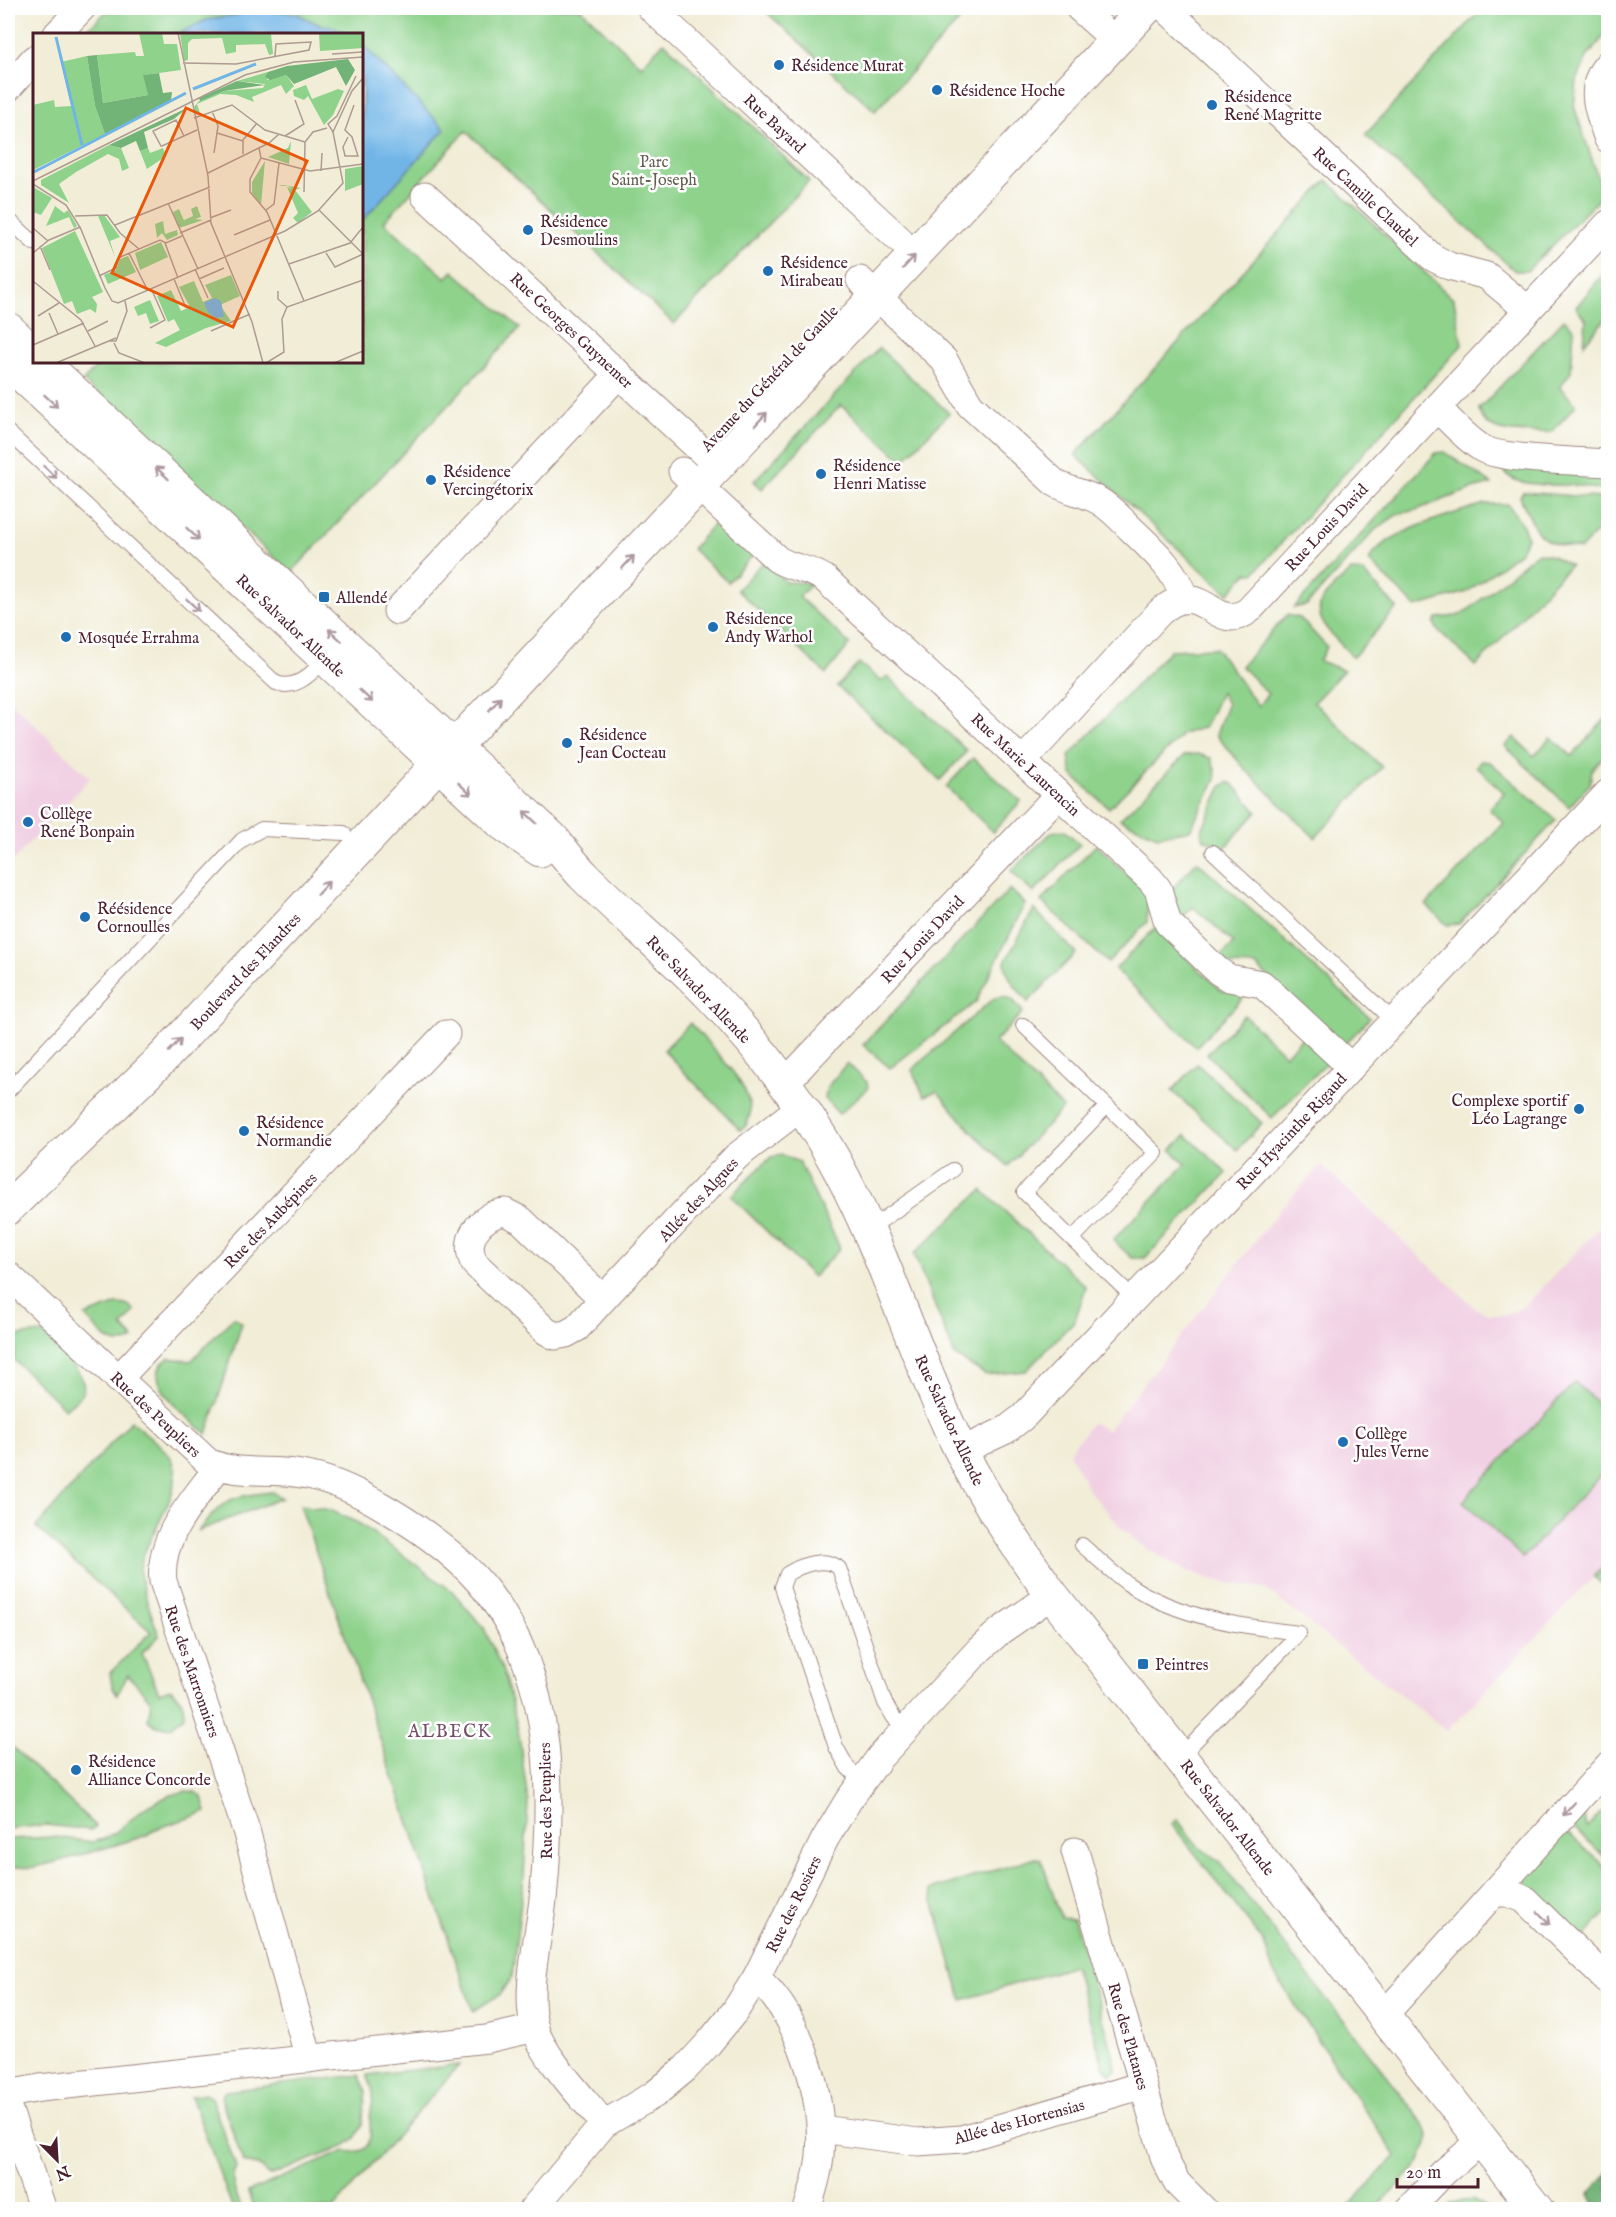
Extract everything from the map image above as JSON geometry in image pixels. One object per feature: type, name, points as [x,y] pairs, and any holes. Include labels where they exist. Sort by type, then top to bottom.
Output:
[{"type":"street","points":[[58,33],[82,8]]},
{"type":"street","name":"Rue Bayard","points":[[651,8],[899,238]]},
{"type":"street","name":"Avenue du Général de Gaulle","points":[[869,288],[899,238],[1102,20],[1146,8]]},
{"type":"street","name":"Rue Camille Claudel","points":[[1165,8],[1432,258],[1449,266],[1487,276],[1528,310]]},
{"type":"street","name":"Avenue du Général de Gaulle","points":[[439,748],[869,288],[1102,20]]},
{"type":"street","points":[[8,88],[33,60]]},
{"type":"street","points":[[1608,64],[1598,80],[1596,100],[1608,139]]},
{"type":"street","name":"Rue Georges Guynemer","points":[[425,196],[619,374],[700,468]]},
{"type":"street","name":"Rue Louis David","points":[[1185,599],[1196,600],[1227,617],[1245,613],[1608,224]]},
{"type":"street","points":[[869,288],[944,360],[970,405],[1055,483],[1097,500],[1112,511],[1168,566],[1179,583],[1185,599],[1172,603],[1160,612],[1023,761]]},
{"type":"street","points":[[8,329],[33,353]]},
{"type":"street","name":"Rue Salvador Allende","points":[[8,362],[326,658],[552,838],[583,875],[710,996],[742,1030],[792,1096],[833,1158],[868,1230],[939,1403],[961,1450],[999,1517],[1052,1594],[1537,2210]]},
{"type":"street","name":"Rue Salvador Allende","points":[[43,363],[439,748]]},
{"type":"street","points":[[397,611],[619,374]]},
{"type":"street","points":[[1437,408],[1475,443],[1489,452],[1608,463]]},
{"type":"street","name":"Rue Marie Laurencin","points":[[700,468],[777,559],[817,573],[825,579],[1150,879],[1158,889],[1168,923],[1218,971],[1229,978],[1262,984],[1351,1067]]},
{"type":"street","name":"Boulevard des Flandres","points":[[17,1198],[164,1025],[344,833],[439,748]]},
{"type":"street","name":"Boulevard des Flandres","points":[[17,1198],[161,1060],[439,748]]},
{"type":"street","name":"Rue Hyacinthe Rigaud","points":[[961,1450],[1006,1430],[1023,1417],[1608,793]]},
{"type":"street","name":"Rue Louis David","points":[[792,1096],[1059,794]]},
{"type":"street","name":"Rue des Aubépines","points":[[118,1379],[446,1034]]},
{"type":"street","name":"Allée des Algues","points":[[603,1299],[521,1220],[510,1214],[499,1213],[489,1217],[469,1241],[470,1252],[476,1263],[546,1331],[555,1336],[566,1334],[577,1328],[792,1096]]},
{"type":"street","name":"Rue des Peupliers","points":[[8,1275],[200,1456],[218,1467],[243,1472],[287,1472],[311,1476],[341,1486],[383,1507],[417,1528],[463,1565],[489,1593],[509,1624],[523,1653],[542,1720],[546,1757],[548,1795],[546,1872],[532,1999],[535,2028],[546,2050],[604,2124]]},
{"type":"street","name":"Rue des Marronniers","points":[[218,1467],[179,1521],[165,1546],[163,1581],[243,1821],[309,2059]]},
{"type":"street","name":"Rue des Rosiers","points":[[532,2210],[604,2124],[642,2103],[685,2069],[735,2011],[756,1978],[825,1839],[861,1781],[879,1757],[979,1650],[1000,1631],[1052,1594]]},
{"type":"street","points":[[1384,2015],[1608,1766]]},
{"type":"street","name":"Rue des Platanes","points":[[1075,1851],[1143,2085],[1171,2172],[1187,2194],[1204,2210]]},
{"type":"street","points":[[1494,1893],[1508,1893],[1524,1899],[1608,1981]]},
{"type":"street","points":[[756,1978],[775,1996],[795,2028],[815,2093],[821,2129],[819,2168],[807,2210]]},
{"type":"street","points":[[8,2094],[40,2088],[487,2039],[535,2028]]},
{"type":"street","name":"Allée des Hortensias","points":[[821,2129],[901,2140],[962,2139],[1143,2085]]},
{"type":"street","points":[[8,2108],[43,2210]]},
{"type":"street","points":[[1408,2210],[1444,2172],[1482,2140]]},
{"type":"lane","points":[[8,219],[33,242]]},
{"type":"lane","points":[[8,432],[276,683],[286,685],[298,682],[326,658]]},
{"type":"lane","points":[[8,1091],[242,840],[262,829],[344,833]]},
{"type":"lane","points":[[1213,852],[1394,1021]]},
{"type":"lane","points":[[1023,1025],[1156,1154],[1072,1239]]},
{"type":"lane","points":[[1107,1107],[1024,1192],[1134,1298]]},
{"type":"lane","points":[[868,1230],[953,1170]]},
{"type":"lane","points":[[1082,1545],[1128,1584],[1170,1606],[1225,1623],[1299,1633],[1180,1757]]},
{"type":"lane","points":[[861,1781],[848,1768],[836,1747],[782,1587],[787,1574],[820,1562],[829,1562],[839,1568],[885,1703],[894,1718],[906,1727]]},
{"type":"shaded area","name":"Collège René Bonpain","points":[[8,699],[90,778],[8,866]]},
{"type":"shaded area","name":"Collège Jules Verne","points":[[1321,1165],[1474,1307],[1487,1314],[1506,1315],[1526,1305],[1608,1221],[1608,1562],[1447,1731],[1264,1588],[1208,1578],[1180,1568],[1140,1544],[1120,1527],[1089,1490],[1069,1453],[1092,1422],[1107,1431],[1282,1207]]},
{"type":"green space","name":"Parc Saint-Joseph","points":[[110,8],[582,8],[641,66],[664,42],[809,181],[674,324],[466,131],[384,222],[446,278],[453,271],[520,328],[291,573],[83,381],[100,363],[363,363],[363,33],[84,33]]},
{"type":"green space","points":[[762,8],[971,8],[875,111]]},
{"type":"green space","points":[[1483,8],[1608,8],[1608,31],[1587,57],[1577,81],[1574,106],[1602,189],[1602,196],[1527,271],[1515,271],[1365,135]]},
{"type":"green space","points":[[1327,180],[1454,300],[1462,345],[1254,573],[1247,573],[1228,594],[1075,455]]},
{"type":"green space","points":[[1608,268],[1608,316],[1584,344],[1586,320],[1576,307]]},
{"type":"green space","points":[[1564,319],[1574,329],[1571,372],[1560,387],[1576,405],[1552,432],[1509,432],[1490,425],[1483,419],[1479,409]]},
{"type":"green space","points":[[879,348],[949,413],[903,461],[841,405],[762,489],[754,481]]},
{"type":"green space","points":[[1444,452],[1492,484],[1398,514],[1375,530],[1307,605],[1294,608],[1436,453]]},
{"type":"green space","points":[[1502,466],[1608,473],[1608,491],[1580,486],[1524,483],[1506,474]]},
{"type":"green space","points":[[1523,492],[1600,498],[1608,502],[1608,519],[1581,549],[1554,543],[1540,535],[1535,528],[1520,496]]},
{"type":"green space","points":[[1485,504],[1508,504],[1523,526],[1527,538],[1521,551],[1467,592],[1416,607],[1369,561],[1375,551],[1403,533],[1439,518]]},
{"type":"green space","points":[[718,519],[755,553],[728,582],[692,549]]},
{"type":"green space","points":[[1539,553],[1552,556],[1570,565],[1476,666],[1437,629],[1434,623],[1437,618],[1457,616],[1471,608]]},
{"type":"green space","points":[[764,561],[786,582],[812,583],[799,597],[850,644],[826,674],[737,590]]},
{"type":"green space","points":[[1351,571],[1363,572],[1397,608],[1353,657],[1329,632],[1319,610],[1327,594]]},
{"type":"green space","points":[[1287,615],[1300,618],[1327,647],[1319,661],[1344,670],[1314,702],[1382,767],[1315,838],[1246,770],[1216,735],[1227,704],[1221,692],[1205,727],[1183,734],[1109,808],[1072,775],[1069,756],[1170,650],[1216,648],[1258,706],[1268,694],[1241,666]]},
{"type":"green space","points":[[859,663],[881,681],[887,676],[967,751],[940,780],[837,686]]},
{"type":"green space","points":[[1608,716],[1608,752],[1592,769],[1590,784],[1569,807],[1505,746],[1514,737],[1534,756],[1551,737],[1572,756]]},
{"type":"green space","points":[[1198,754],[1211,758],[1216,779],[1190,830],[1157,836],[1120,819],[1185,755]]},
{"type":"green space","points":[[973,758],[1021,801],[993,832],[946,787]]},
{"type":"green space","points":[[1481,761],[1490,762],[1556,820],[1459,924],[1447,925],[1426,905],[1504,823],[1489,809],[1504,793],[1476,766]]},
{"type":"green space","points":[[1228,782],[1233,784],[1257,812],[1224,848],[1204,839],[1201,832],[1222,786]]},
{"type":"green space","points":[[1064,830],[1080,844],[1033,893],[1011,871],[1052,832]]},
{"type":"green space","points":[[1096,845],[1148,893],[1147,922],[1108,963],[1041,901]]},
{"type":"green space","points":[[1197,861],[1370,1018],[1343,1046],[1256,966],[1229,965],[1220,957],[1234,943],[1193,907],[1180,920],[1172,913],[1172,889]]},
{"type":"green space","points":[[1010,889],[1025,904],[976,1002],[890,1068],[863,1045]]},
{"type":"green space","points":[[1034,909],[1076,953],[1028,1002],[1010,979],[1005,962]]},
{"type":"green space","points":[[1155,928],[1222,991],[1250,991],[1196,1047],[1115,969]]},
{"type":"green space","points":[[1002,996],[1012,999],[1023,1012],[995,1042],[1063,1108],[1008,1166],[971,1131],[937,1091],[924,1096],[912,1070],[993,999]]},
{"type":"green space","points":[[1244,1015],[1285,1055],[1302,1038],[1327,1062],[1272,1118],[1207,1054]]},
{"type":"green space","points":[[690,1023],[728,1065],[744,1090],[749,1102],[750,1115],[745,1127],[740,1130],[664,1050]]},
{"type":"green space","points":[[847,1063],[867,1082],[868,1088],[839,1114],[825,1099],[827,1087]]},
{"type":"green space","points":[[1197,1064],[1262,1123],[1237,1150],[1172,1091]]},
{"type":"green space","points":[[1186,1135],[1227,1173],[1145,1258],[1132,1258],[1113,1240],[1186,1164],[1171,1150]]},
{"type":"green space","points":[[782,1155],[799,1162],[840,1248],[813,1277],[731,1196],[771,1157]]},
{"type":"green space","points":[[982,1190],[1086,1287],[1075,1320],[1026,1371],[986,1375],[955,1356],[914,1254]]},
{"type":"green space","points":[[117,1304],[128,1305],[135,1311],[122,1326],[134,1339],[119,1343],[106,1338],[85,1316]]},
{"type":"green space","points":[[234,1317],[242,1323],[207,1434],[169,1398],[158,1377],[160,1367],[169,1358],[191,1361]]},
{"type":"green space","points":[[42,1333],[70,1361],[84,1386],[82,1393],[65,1409],[14,1360],[16,1336]]},
{"type":"green space","points":[[1575,1382],[1608,1413],[1608,1467],[1523,1558],[1463,1501]]},
{"type":"green space","points":[[131,1421],[168,1454],[175,1470],[175,1484],[143,1557],[140,1570],[144,1593],[159,1636],[142,1653],[159,1693],[170,1689],[177,1694],[183,1707],[184,1716],[171,1727],[159,1726],[148,1720],[151,1701],[128,1675],[117,1695],[112,1686],[110,1673],[151,1632],[36,1527]]},
{"type":"green space","points":[[273,1492],[282,1498],[198,1531],[216,1511],[230,1501],[246,1495]]},
{"type":"green space","points":[[300,1505],[330,1510],[360,1524],[452,1591],[484,1628],[503,1671],[518,1729],[528,1801],[524,1876],[512,1977],[501,1994],[473,2011]]},
{"type":"green space","points":[[1608,1562],[1608,1589],[1594,1577]]},
{"type":"green space","points":[[8,1743],[96,1826],[91,1830],[47,1825],[8,1829]]},
{"type":"green space","points":[[186,1791],[195,1792],[202,1797],[206,1812],[153,1830],[147,1835],[77,1856],[35,1867],[8,1868],[8,1839],[55,1837],[93,1842],[116,1832],[145,1808],[168,1796]]},
{"type":"green space","points":[[1582,1803],[1586,1828],[1608,1805],[1608,1860],[1567,1821]]},
{"type":"green space","points":[[1177,1819],[1196,1845],[1219,1861],[1424,2124],[1429,2138],[1419,2164],[1374,2209],[1346,2209],[1396,2156],[1273,1972],[1264,1942],[1172,1824]]},
{"type":"green space","points":[[1564,1829],[1608,1870],[1608,1911],[1581,1940],[1527,1886],[1526,1870]]},
{"type":"green space","points":[[1036,1858],[1041,1859],[1061,1918],[1074,1919],[1114,2057],[1116,2070],[1112,2075],[1104,2068],[1074,1966],[962,2000],[930,1890]]},
{"type":"green space","points":[[459,2065],[333,2209],[254,2209],[248,2192],[345,2151],[359,2151],[367,2146],[373,2097],[367,2075]]},
{"type":"green space","points":[[359,2075],[366,2091],[362,2126],[355,2138],[343,2147],[269,2176],[258,2165],[243,2162],[221,2098],[225,2091]]},
{"type":"green space","points":[[205,2093],[211,2098],[236,2167],[233,2183],[242,2209],[233,2209],[191,2096]]},
{"type":"green space","points":[[1608,2172],[1608,2209],[1598,2209],[1590,2193]]},
{"type":"green space","points":[[1472,2200],[1489,2209],[1444,2209],[1451,2203]]},
{"type":"water","points":[[265,10],[295,13],[318,24],[337,28],[346,33],[180,33],[206,20]]},
{"type":"water","points":[[363,45],[445,129],[363,220]]},
{"type":"place","name":"Résidence Murat","points":[[779,65]]},
{"type":"place","name":"Résidence Hoche","points":[[937,90]]},
{"type":"place","name":"Résidence René Magritte","points":[[1212,105]]},
{"type":"place","name":"Résidence Desmoulins","points":[[528,230]]},
{"type":"place","name":"Résidence Mirabeau","points":[[768,271]]},
{"type":"place","name":"Résidence Henri Matisse","points":[[821,474]]},
{"type":"place","name":"Résidence Vercingétorix","points":[[431,480]]},
{"type":"place","name":"Allendé","points":[[324,597]]},
{"type":"place","name":"Résidence Andy Warhol","points":[[713,627]]},
{"type":"place","name":"Mosquée Errahma","points":[[66,637]]},
{"type":"place","name":"Résidence Jean Cocteau","points":[[567,743]]},
{"type":"place","name":"Collège René Bonpain","points":[[28,822]]},
{"type":"place","name":"Réésidence Cornoulles","points":[[85,917]]},
{"type":"place","name":"Complexe sportif Léo Lagrange","points":[[1579,1109]]},
{"type":"place","name":"Résidence Normandie","points":[[244,1131]]},
{"type":"place","name":"Collège Jules Verne","points":[[1343,1442]]},
{"type":"place","name":"Peintres","points":[[1143,1664]]},
{"type":"place","name":"Résidence Alliance Concorde","points":[[76,1770]]},
{"type":"district","name":"ALBECK","points":[[450,1731]]}]
